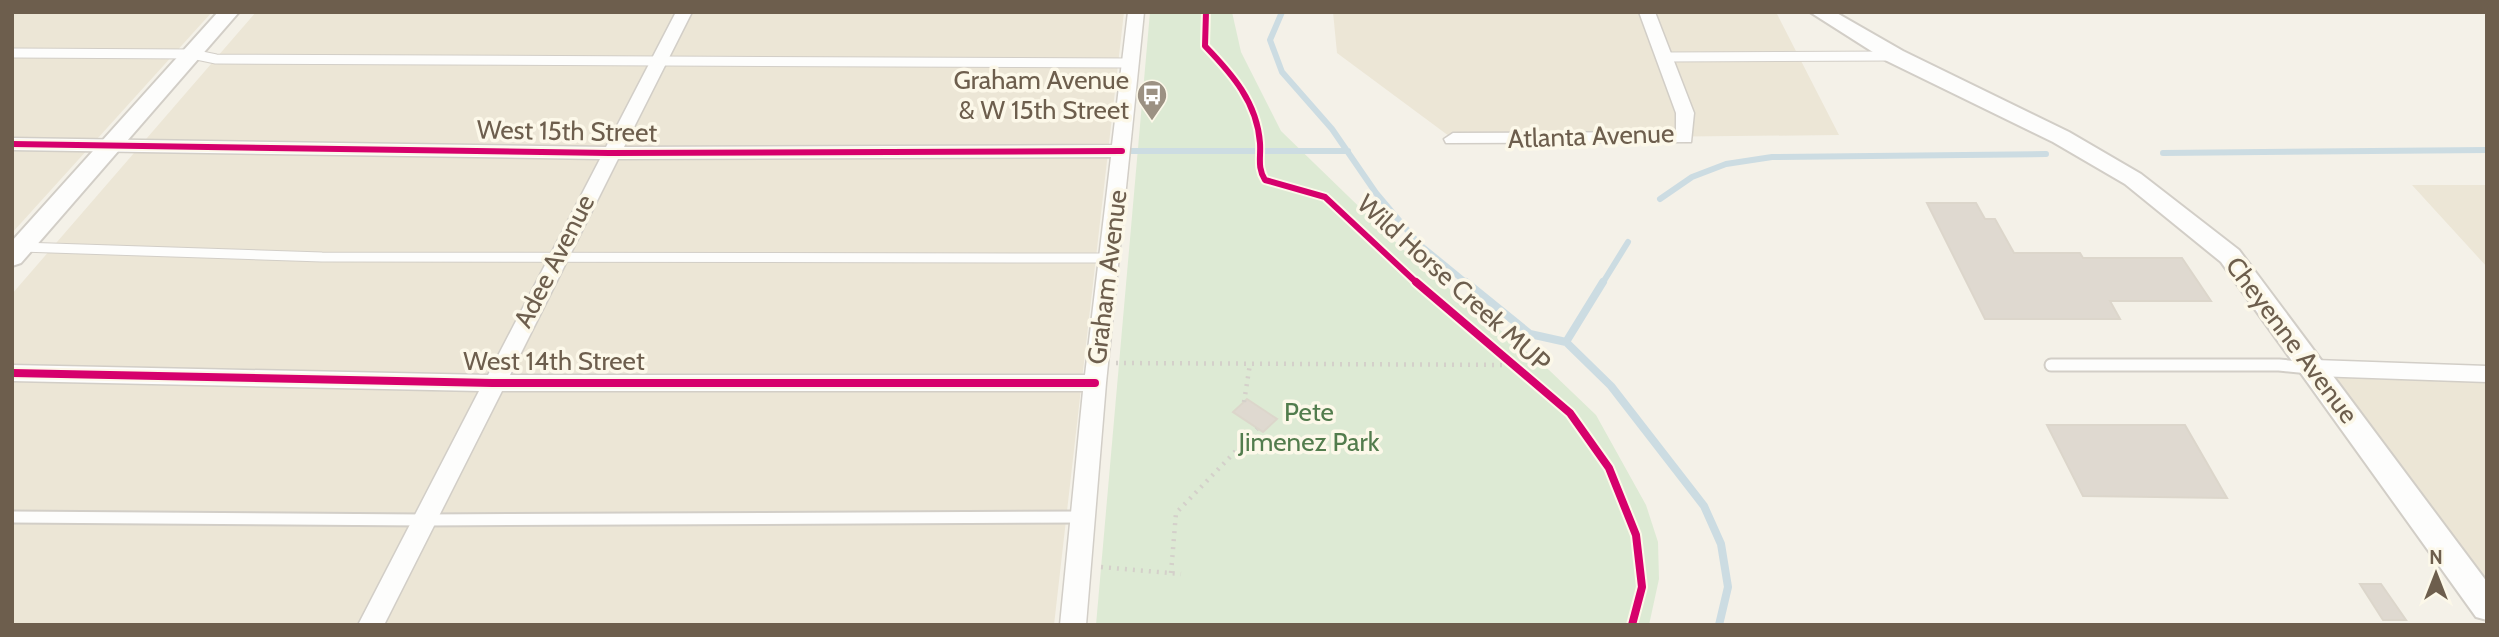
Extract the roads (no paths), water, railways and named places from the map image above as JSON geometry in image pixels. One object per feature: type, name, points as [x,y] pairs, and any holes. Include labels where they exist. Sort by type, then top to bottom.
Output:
[{"type":"street","points":[[15,251],[229,12]]},
{"type":"street","name":"Adee Avenue","points":[[371,625],[492,383],[684,12]]},
{"type":"street","name":"Graham Avenue","points":[[1073,625],[1096,373],[1136,12]]},
{"type":"street","name":"Atlanta Avenue","points":[[1453,139],[1685,138],[1685,113],[1647,12]]},
{"type":"street","name":"Cheyenne Avenue","points":[[1820,12],[1895,56],[2061,137],[2133,179],[2230,256],[2315,368],[2487,607]]},
{"type":"street","name":"West 15th Street","points":[[12,144],[610,153],[1122,151]]},
{"type":"street","points":[[2315,368],[2487,374]]},
{"type":"street","name":"West 14th Street","points":[[12,373],[492,383],[1096,373]]},
{"type":"lane","points":[[12,53],[192,54],[216,59],[1131,63]]},
{"type":"lane","points":[[1664,57],[1895,56]]},
{"type":"lane","points":[[15,251],[556,259],[1110,258]]},
{"type":"lane","points":[[2050,366],[2279,365],[2315,368]]},
{"type":"lane","points":[[12,517],[424,520],[1084,517]]},
{"type":"waterway","points":[[1282,12],[1270,40],[1282,72],[1332,129],[1347,151]]},
{"type":"waterway","points":[[2163,153],[2487,150]]},
{"type":"waterway","points":[[1122,151],[1347,151]]},
{"type":"waterway","points":[[1347,151],[1376,193],[1419,244],[1468,284]]},
{"type":"waterway","points":[[1660,199],[1692,177],[1726,164],[1772,157],[2046,154]]},
{"type":"waterway","points":[[1602,284],[1628,242]]},
{"type":"waterway","points":[[1466,282],[1530,334],[1566,342]]},
{"type":"waterway","points":[[1566,342],[1603,282]]},
{"type":"waterway","points":[[1566,342],[1611,386],[1704,506],[1721,544],[1728,587],[1719,625]]},
{"type":"place","name":"Graham Avenue & W 15th Street","points":[[1152,122]]},
{"type":"park label","name":"Pete Jimenez Park","points":[[1309,427]]}]
